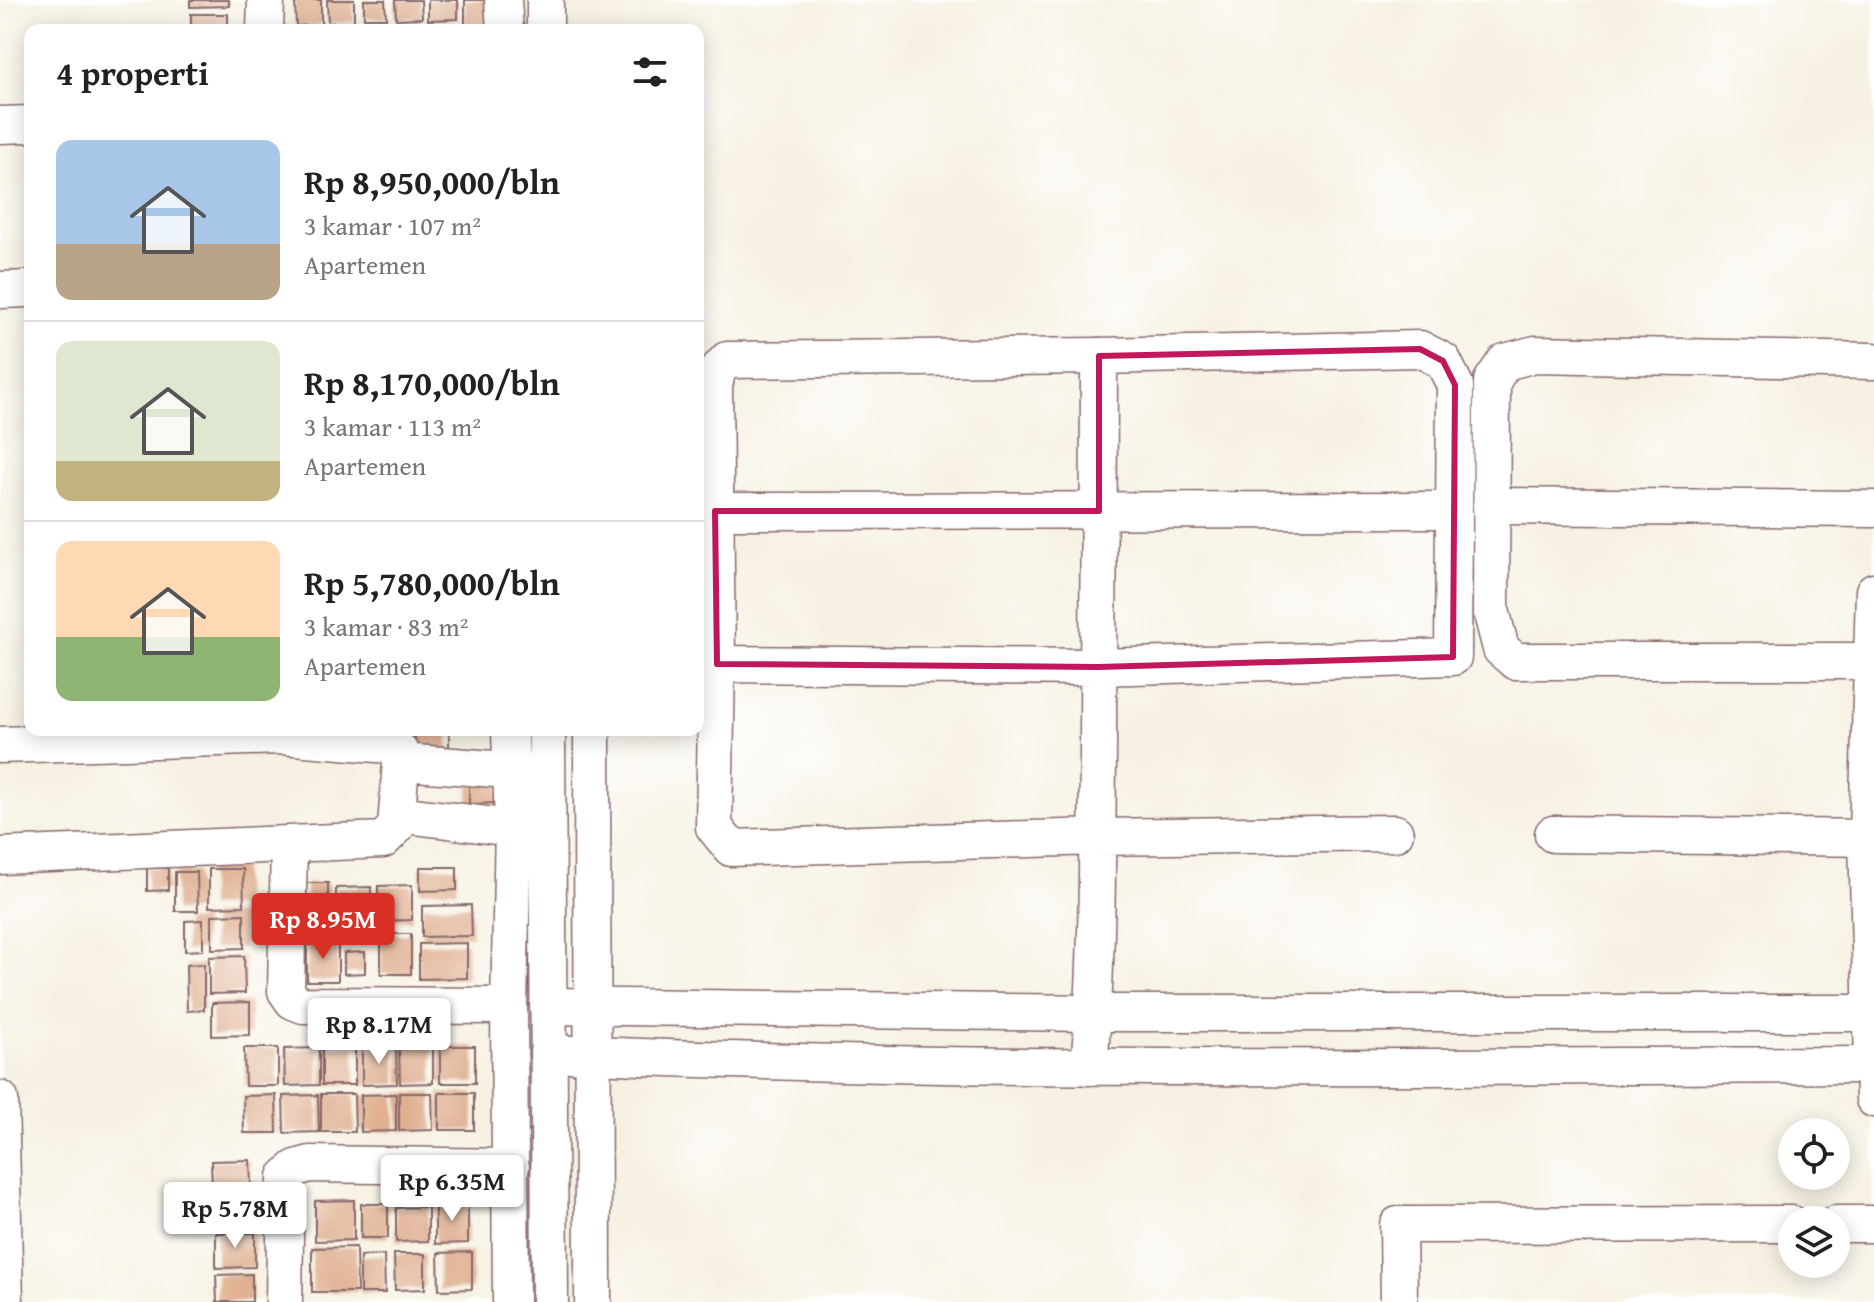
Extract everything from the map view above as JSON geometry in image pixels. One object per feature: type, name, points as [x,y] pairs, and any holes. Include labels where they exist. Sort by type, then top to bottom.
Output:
[{"type":"street","points":[[265,24],[266,0]]},
{"type":"street","points":[[503,0],[505,24]]},
{"type":"street","points":[[545,0],[545,24]]},
{"type":"street","points":[[0,125],[24,124]]},
{"type":"street","points":[[0,290],[24,289]]},
{"type":"street","points":[[717,664],[1098,667],[1453,657],[1455,385],[1443,361],[1420,349],[727,360],[717,371],[714,387],[717,664],[714,827],[731,848],[1097,837],[1395,833]]},
{"type":"street","points":[[1873,660],[1515,661],[1501,649],[1491,610],[1491,506],[1492,381],[1505,362],[1535,354],[1874,361]]},
{"type":"street","points":[[1089,1067],[1094,1013],[1097,837],[1099,356]]},
{"type":"street","points":[[1491,506],[1874,509]]},
{"type":"street","points":[[715,511],[1453,510]]},
{"type":"street","points":[[1874,591],[1870,838],[1874,1099]]},
{"type":"street","points":[[0,745],[212,736]]},
{"type":"street","points":[[0,856],[383,840],[396,827],[401,762],[399,750],[389,745],[309,736]]},
{"type":"street","points":[[510,736],[512,771],[530,830],[548,1006],[550,1302]]},
{"type":"street","points":[[511,1302],[509,1006],[530,830],[548,773],[547,736]]},
{"type":"street","points":[[592,736],[593,1302]]},
{"type":"street","points":[[401,762],[548,773]]},
{"type":"street","points":[[398,814],[530,830]]},
{"type":"street","points":[[1553,834],[1870,838]]},
{"type":"street","points":[[289,845],[286,991],[293,1001],[303,1005],[509,1006]]},
{"type":"street","points":[[548,1006],[1094,1013],[1873,1013]]},
{"type":"street","points":[[548,1053],[703,1060],[1089,1067],[1874,1065]]},
{"type":"street","points":[[0,1099],[5,1302]]},
{"type":"street","points":[[284,1302],[286,1177],[296,1168],[310,1164],[511,1167]]},
{"type":"street","points":[[1399,1302],[1398,1225],[1778,1224]]},
{"type":"street","points":[[1850,1224],[1874,1224]]},
{"type":"highlighted area","points":[[1420,349],[1443,361],[1455,385],[1453,657],[1098,667],[717,664],[715,511],[1099,511],[1099,356]]},
{"type":"building","points":[[190,0],[229,0],[229,6],[190,7]]},
{"type":"building","points":[[295,0],[321,0],[321,24],[296,24]]},
{"type":"building","points":[[327,0],[354,0],[354,22],[328,23]]},
{"type":"building","points":[[364,0],[385,0],[386,18],[364,18]]},
{"type":"building","points":[[395,0],[421,0],[422,18],[396,19]]},
{"type":"building","points":[[428,0],[458,0],[458,19],[428,20]]},
{"type":"building","points":[[465,0],[492,0],[492,24],[465,24]]},
{"type":"building","points":[[191,14],[228,14],[228,24],[191,24]]},
{"type":"building","points":[[415,736],[449,736],[449,758],[415,758]]},
{"type":"building","points":[[500,783],[500,803],[469,804],[469,784]]},
{"type":"building","points":[[420,867],[457,867],[457,890],[420,891]]},
{"type":"building","points":[[147,868],[168,868],[168,890],[147,891]]},
{"type":"building","points":[[209,869],[243,869],[244,906],[209,907]]},
{"type":"building","points":[[175,872],[197,872],[198,911],[175,911]]},
{"type":"building","points":[[306,883],[328,883],[328,919],[307,919]]},
{"type":"building","points":[[412,885],[412,920],[378,921],[378,886]]},
{"type":"building","points":[[371,887],[372,927],[336,928],[336,888]]},
{"type":"building","points":[[471,905],[472,936],[422,937],[422,906]]},
{"type":"building","points":[[244,914],[244,948],[212,949],[212,915]]},
{"type":"building","points":[[203,920],[203,950],[185,951],[185,921]]},
{"type":"building","points":[[381,934],[411,934],[411,974],[381,974]]},
{"type":"building","points":[[338,941],[338,981],[307,981],[307,942]]},
{"type":"building","points":[[467,943],[467,978],[419,979],[419,944]]},
{"type":"building","points":[[365,952],[365,973],[344,974],[344,953]]},
{"type":"building","points":[[244,956],[245,993],[209,994],[209,957]]},
{"type":"building","points":[[204,964],[204,1010],[187,1011],[186,965]]},
{"type":"building","points":[[250,1002],[250,1035],[212,1036],[212,1003]]},
{"type":"building","points":[[433,1046],[433,1083],[400,1084],[399,1047]]},
{"type":"building","points":[[440,1046],[475,1046],[475,1083],[440,1083]]},
{"type":"building","points":[[355,1047],[355,1085],[322,1085],[322,1048]]},
{"type":"building","points":[[396,1047],[397,1084],[362,1085],[362,1048]]},
{"type":"building","points":[[244,1048],[278,1048],[278,1086],[245,1086]]},
{"type":"building","points":[[319,1048],[319,1085],[285,1086],[284,1049]]},
{"type":"building","points":[[399,1093],[432,1093],[433,1130],[399,1131]]},
{"type":"building","points":[[439,1093],[474,1093],[474,1130],[439,1130]]},
{"type":"building","points":[[321,1094],[354,1094],[355,1132],[321,1132]]},
{"type":"building","points":[[396,1094],[396,1131],[361,1132],[361,1095]]},
{"type":"building","points":[[276,1095],[277,1133],[244,1133],[243,1096]]},
{"type":"building","points":[[318,1095],[319,1132],[284,1133],[283,1096]]},
{"type":"building","points":[[250,1160],[251,1186],[212,1186],[211,1161]]},
{"type":"building","points":[[248,1192],[249,1226],[214,1227],[213,1193]]},
{"type":"building","points":[[354,1200],[354,1240],[315,1241],[315,1201]]},
{"type":"building","points":[[468,1202],[468,1243],[435,1244],[435,1203]]},
{"type":"building","points":[[361,1204],[388,1204],[388,1238],[361,1238]]},
{"type":"building","points":[[428,1207],[428,1241],[396,1242],[396,1208]]},
{"type":"building","points":[[216,1233],[255,1233],[255,1267],[216,1268]]},
{"type":"building","points":[[356,1247],[357,1292],[312,1292],[312,1248]]},
{"type":"building","points":[[472,1252],[472,1289],[439,1290],[438,1253]]},
{"type":"building","points":[[394,1254],[425,1254],[425,1289],[395,1290]]},
{"type":"building","points":[[384,1255],[385,1293],[360,1293],[360,1256]]},
{"type":"building","points":[[252,1274],[252,1302],[217,1302],[216,1275]]}]
